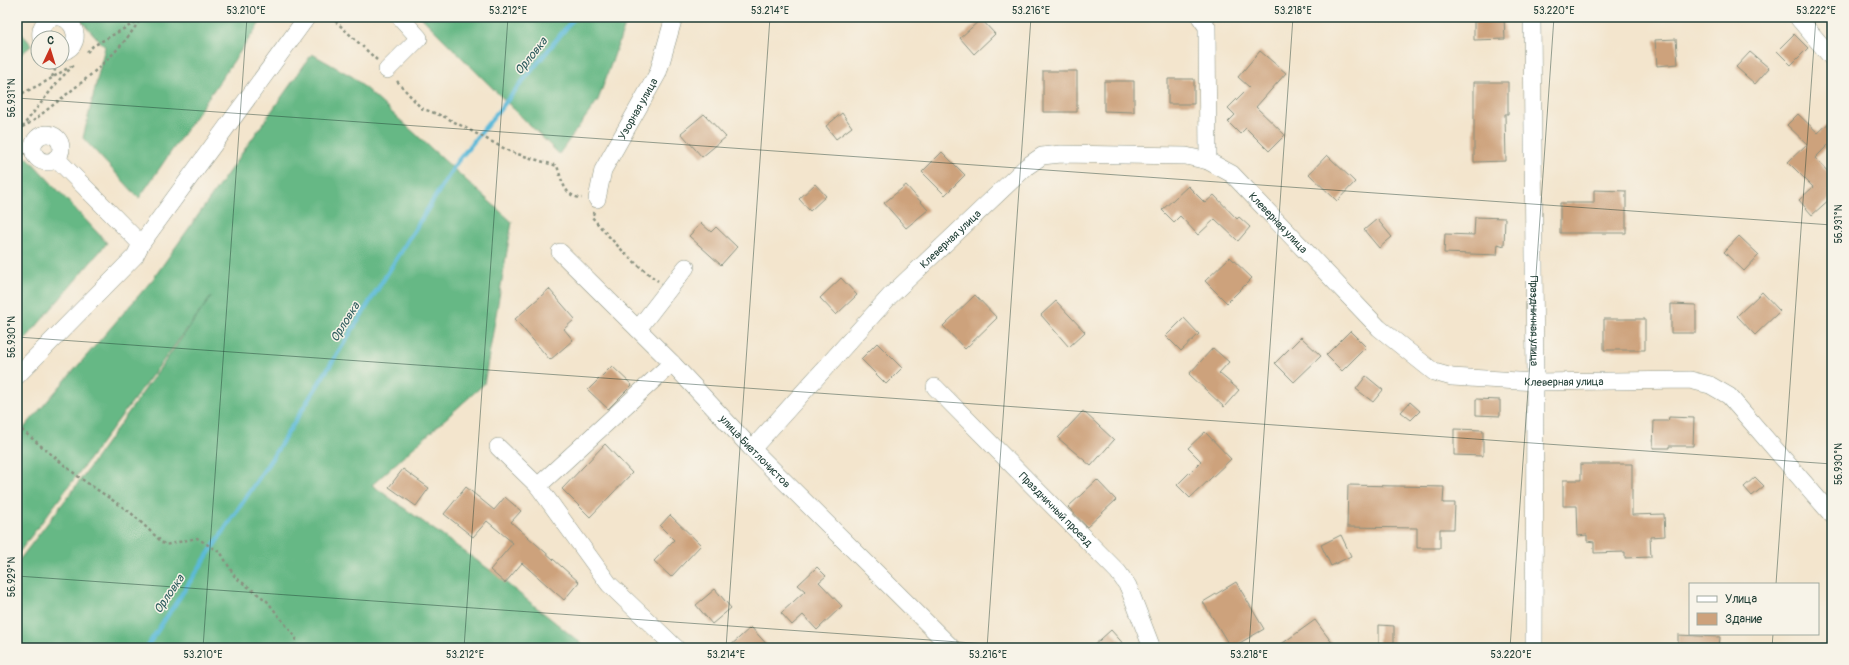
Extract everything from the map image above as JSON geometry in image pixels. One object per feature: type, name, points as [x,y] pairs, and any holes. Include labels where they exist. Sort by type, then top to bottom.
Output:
[{"type":"street","points":[[17,376],[135,256],[141,244],[307,17]]},
{"type":"street","points":[[387,70],[419,38],[400,17]]},
{"type":"street","name":"Узорная улица","points":[[597,199],[603,170],[658,73],[674,17]]},
{"type":"street","points":[[1200,17],[1208,27],[1208,161]]},
{"type":"street","name":"Праздничная улица","points":[[1532,17],[1535,382],[1534,648]]},
{"type":"street","points":[[42,26],[55,18],[61,18],[71,23],[76,33],[73,44],[70,48]]},
{"type":"street","points":[[1799,19],[1832,58]]},
{"type":"street","points":[[46,135],[55,137],[60,145],[61,150],[56,158],[45,162],[35,155],[35,142],[42,136],[46,135]]},
{"type":"street","name":"Клеверная улица","points":[[752,449],[890,296],[1026,167],[1042,156],[1060,154],[1186,156],[1208,161],[1232,174],[1379,328],[1434,372],[1452,377],[1535,382],[1690,380],[1710,385],[1729,396],[1832,515]]},
{"type":"street","points":[[56,158],[141,244]]},
{"type":"street","name":"улица Биатлонистов","points":[[560,252],[672,363],[752,449],[952,648]]},
{"type":"street","points":[[638,329],[686,267]]},
{"type":"street","points":[[538,486],[672,363]]},
{"type":"street","name":"Праздничный проезд","points":[[935,387],[1118,572],[1128,586],[1152,648]]},
{"type":"street","points":[[498,447],[538,486],[609,584],[676,648]]},
{"type":"path","points":[[83,56],[93,46],[145,17]]},
{"type":"path","points":[[17,131],[32,122],[115,52],[129,36],[139,20]]},
{"type":"path","points":[[17,96],[77,62],[60,79],[22,127],[19,145],[23,152],[31,159],[35,155]]},
{"type":"path","points":[[51,78],[54,70]]},
{"type":"path","points":[[421,108],[465,127],[511,152],[557,166],[565,190],[576,198],[597,199],[592,217],[639,267],[670,289]]},
{"type":"path","points":[[17,426],[80,478],[130,512],[165,545],[197,538],[221,553],[235,577],[267,601],[296,638],[295,648]]},
{"type":"green space","points":[[78,17],[264,17],[139,198],[83,138],[105,47]]},
{"type":"green space","points":[[421,17],[628,17],[598,100],[559,154]]},
{"type":"green space","points":[[17,29],[30,43],[30,47],[17,58]]},
{"type":"green space","points":[[312,54],[353,77],[512,222],[484,384],[372,485],[490,570],[587,648],[17,648],[17,563],[73,490],[211,297],[17,555],[17,436],[153,279]]},
{"type":"green space","points":[[27,157],[107,243],[17,349],[17,166]]},
{"type":"building","points":[[1474,17],[1504,17],[1505,39],[1474,40]]},
{"type":"building","points":[[981,19],[995,34],[974,54],[960,38]]},
{"type":"building","points":[[1794,34],[1808,48],[1791,65],[1777,51]]},
{"type":"building","points":[[1676,39],[1678,64],[1657,66],[1655,40]]},
{"type":"building","points":[[1260,51],[1286,73],[1256,107],[1285,135],[1269,151],[1246,128],[1240,134],[1228,122],[1235,115],[1228,108],[1249,87],[1238,77]]},
{"type":"building","points":[[1750,52],[1769,68],[1755,84],[1736,67]]},
{"type":"building","points":[[1043,71],[1077,71],[1077,112],[1043,112]]},
{"type":"building","points":[[1168,79],[1194,79],[1194,104],[1168,104]]},
{"type":"building","points":[[1104,81],[1134,81],[1134,112],[1104,111]]},
{"type":"building","points":[[1474,82],[1508,82],[1508,114],[1505,114],[1506,161],[1474,162]]},
{"type":"building","points":[[842,113],[852,127],[836,139],[826,126]]},
{"type":"building","points":[[704,114],[726,137],[702,157],[681,133]]},
{"type":"building","points":[[1798,114],[1818,133],[1832,120],[1832,141],[1815,158],[1832,176],[1832,197],[1812,215],[1799,200],[1813,187],[1788,162],[1807,144],[1787,125]]},
{"type":"building","points":[[942,152],[965,175],[945,195],[922,172]]},
{"type":"building","points":[[1327,155],[1355,182],[1337,201],[1309,174]]},
{"type":"building","points":[[815,184],[826,196],[810,211],[799,199]]},
{"type":"building","points":[[906,185],[928,210],[906,228],[884,203]]},
{"type":"building","points":[[1188,186],[1205,203],[1214,195],[1237,219],[1239,217],[1250,227],[1238,241],[1215,219],[1198,235],[1180,216],[1174,222],[1162,210]]},
{"type":"building","points":[[1594,190],[1626,191],[1626,233],[1560,233],[1560,203],[1594,203]]},
{"type":"building","points":[[1475,217],[1505,218],[1504,246],[1498,244],[1497,255],[1444,253],[1445,234],[1474,235]]},
{"type":"building","points":[[1377,219],[1392,237],[1379,248],[1364,230]]},
{"type":"building","points":[[701,223],[711,232],[716,227],[737,247],[721,265],[689,236]]},
{"type":"building","points":[[1739,236],[1759,255],[1744,271],[1724,252]]},
{"type":"building","points":[[1230,257],[1252,278],[1227,303],[1205,281]]},
{"type":"building","points":[[841,278],[857,295],[836,315],[820,298]]},
{"type":"building","points":[[549,289],[575,319],[564,329],[573,340],[550,360],[515,319]]},
{"type":"building","points":[[1762,292],[1780,311],[1755,335],[1737,316]]},
{"type":"building","points":[[975,295],[997,318],[965,349],[943,326]]},
{"type":"building","points":[[1056,301],[1085,332],[1069,347],[1041,315]]},
{"type":"building","points":[[1671,304],[1696,305],[1696,333],[1671,333]]},
{"type":"building","points":[[1184,318],[1199,334],[1181,351],[1166,336]]},
{"type":"building","points":[[1604,319],[1645,319],[1645,350],[1604,350]]},
{"type":"building","points":[[1350,331],[1366,347],[1342,371],[1326,355]]},
{"type":"building","points":[[1301,337],[1321,356],[1294,382],[1275,363]]},
{"type":"building","points":[[877,343],[902,368],[886,384],[861,359]]},
{"type":"building","points":[[1213,348],[1229,362],[1219,373],[1239,390],[1224,407],[1189,374]]},
{"type":"building","points":[[612,366],[632,385],[608,409],[588,390]]},
{"type":"building","points":[[1366,376],[1383,390],[1373,402],[1356,389]]},
{"type":"building","points":[[1476,399],[1500,400],[1500,416],[1476,415]]},
{"type":"building","points":[[1410,402],[1420,411],[1411,420],[1401,412]]},
{"type":"building","points":[[1083,411],[1114,440],[1091,466],[1058,438]]},
{"type":"building","points":[[1669,417],[1694,418],[1693,446],[1653,448],[1654,421],[1668,421]]},
{"type":"building","points":[[1454,429],[1483,430],[1483,456],[1454,455]]},
{"type":"building","points":[[1205,432],[1231,459],[1190,498],[1177,485],[1201,461],[1188,448]]},
{"type":"building","points":[[605,444],[632,473],[590,517],[562,489]]},
{"type":"building","points":[[1581,464],[1632,464],[1632,515],[1664,514],[1665,536],[1650,537],[1651,557],[1625,558],[1625,552],[1594,553],[1594,542],[1587,541],[1587,535],[1578,536],[1577,506],[1563,506],[1563,480],[1581,480]]},
{"type":"building","points":[[403,469],[429,488],[416,506],[389,487]]},
{"type":"building","points":[[1755,477],[1764,486],[1752,496],[1744,487]]},
{"type":"building","points":[[1097,480],[1116,500],[1087,527],[1068,507]]},
{"type":"building","points":[[1348,485],[1444,487],[1443,503],[1455,503],[1454,529],[1440,529],[1440,548],[1417,548],[1417,528],[1347,527]]},
{"type":"building","points":[[466,487],[494,510],[505,497],[521,511],[511,522],[579,582],[564,600],[522,563],[505,583],[490,570],[513,543],[487,521],[473,537],[444,514]]},
{"type":"building","points":[[670,515],[701,545],[671,577],[654,561],[674,540],[660,526]]},
{"type":"building","points":[[1341,535],[1351,556],[1331,566],[1321,545]]},
{"type":"building","points":[[817,567],[826,576],[819,582],[842,606],[817,630],[803,615],[792,625],[781,613],[805,591],[798,585]]},
{"type":"building","points":[[1236,582],[1264,629],[1231,648],[1203,602]]},
{"type":"building","points":[[715,589],[731,608],[712,624],[696,605]]},
{"type":"building","points":[[1315,620],[1336,648],[1276,648]]},
{"type":"building","points":[[1379,625],[1394,626],[1394,645],[1379,645]]},
{"type":"building","points":[[751,627],[770,648],[728,648]]},
{"type":"building","points":[[1111,630],[1127,648],[1091,648]]},
{"type":"building","points":[[1678,635],[1720,637],[1719,648],[1678,646]]},
{"type":"waterway","name":"Орловка","points":[[146,648],[274,455],[457,162],[575,17]]}]
